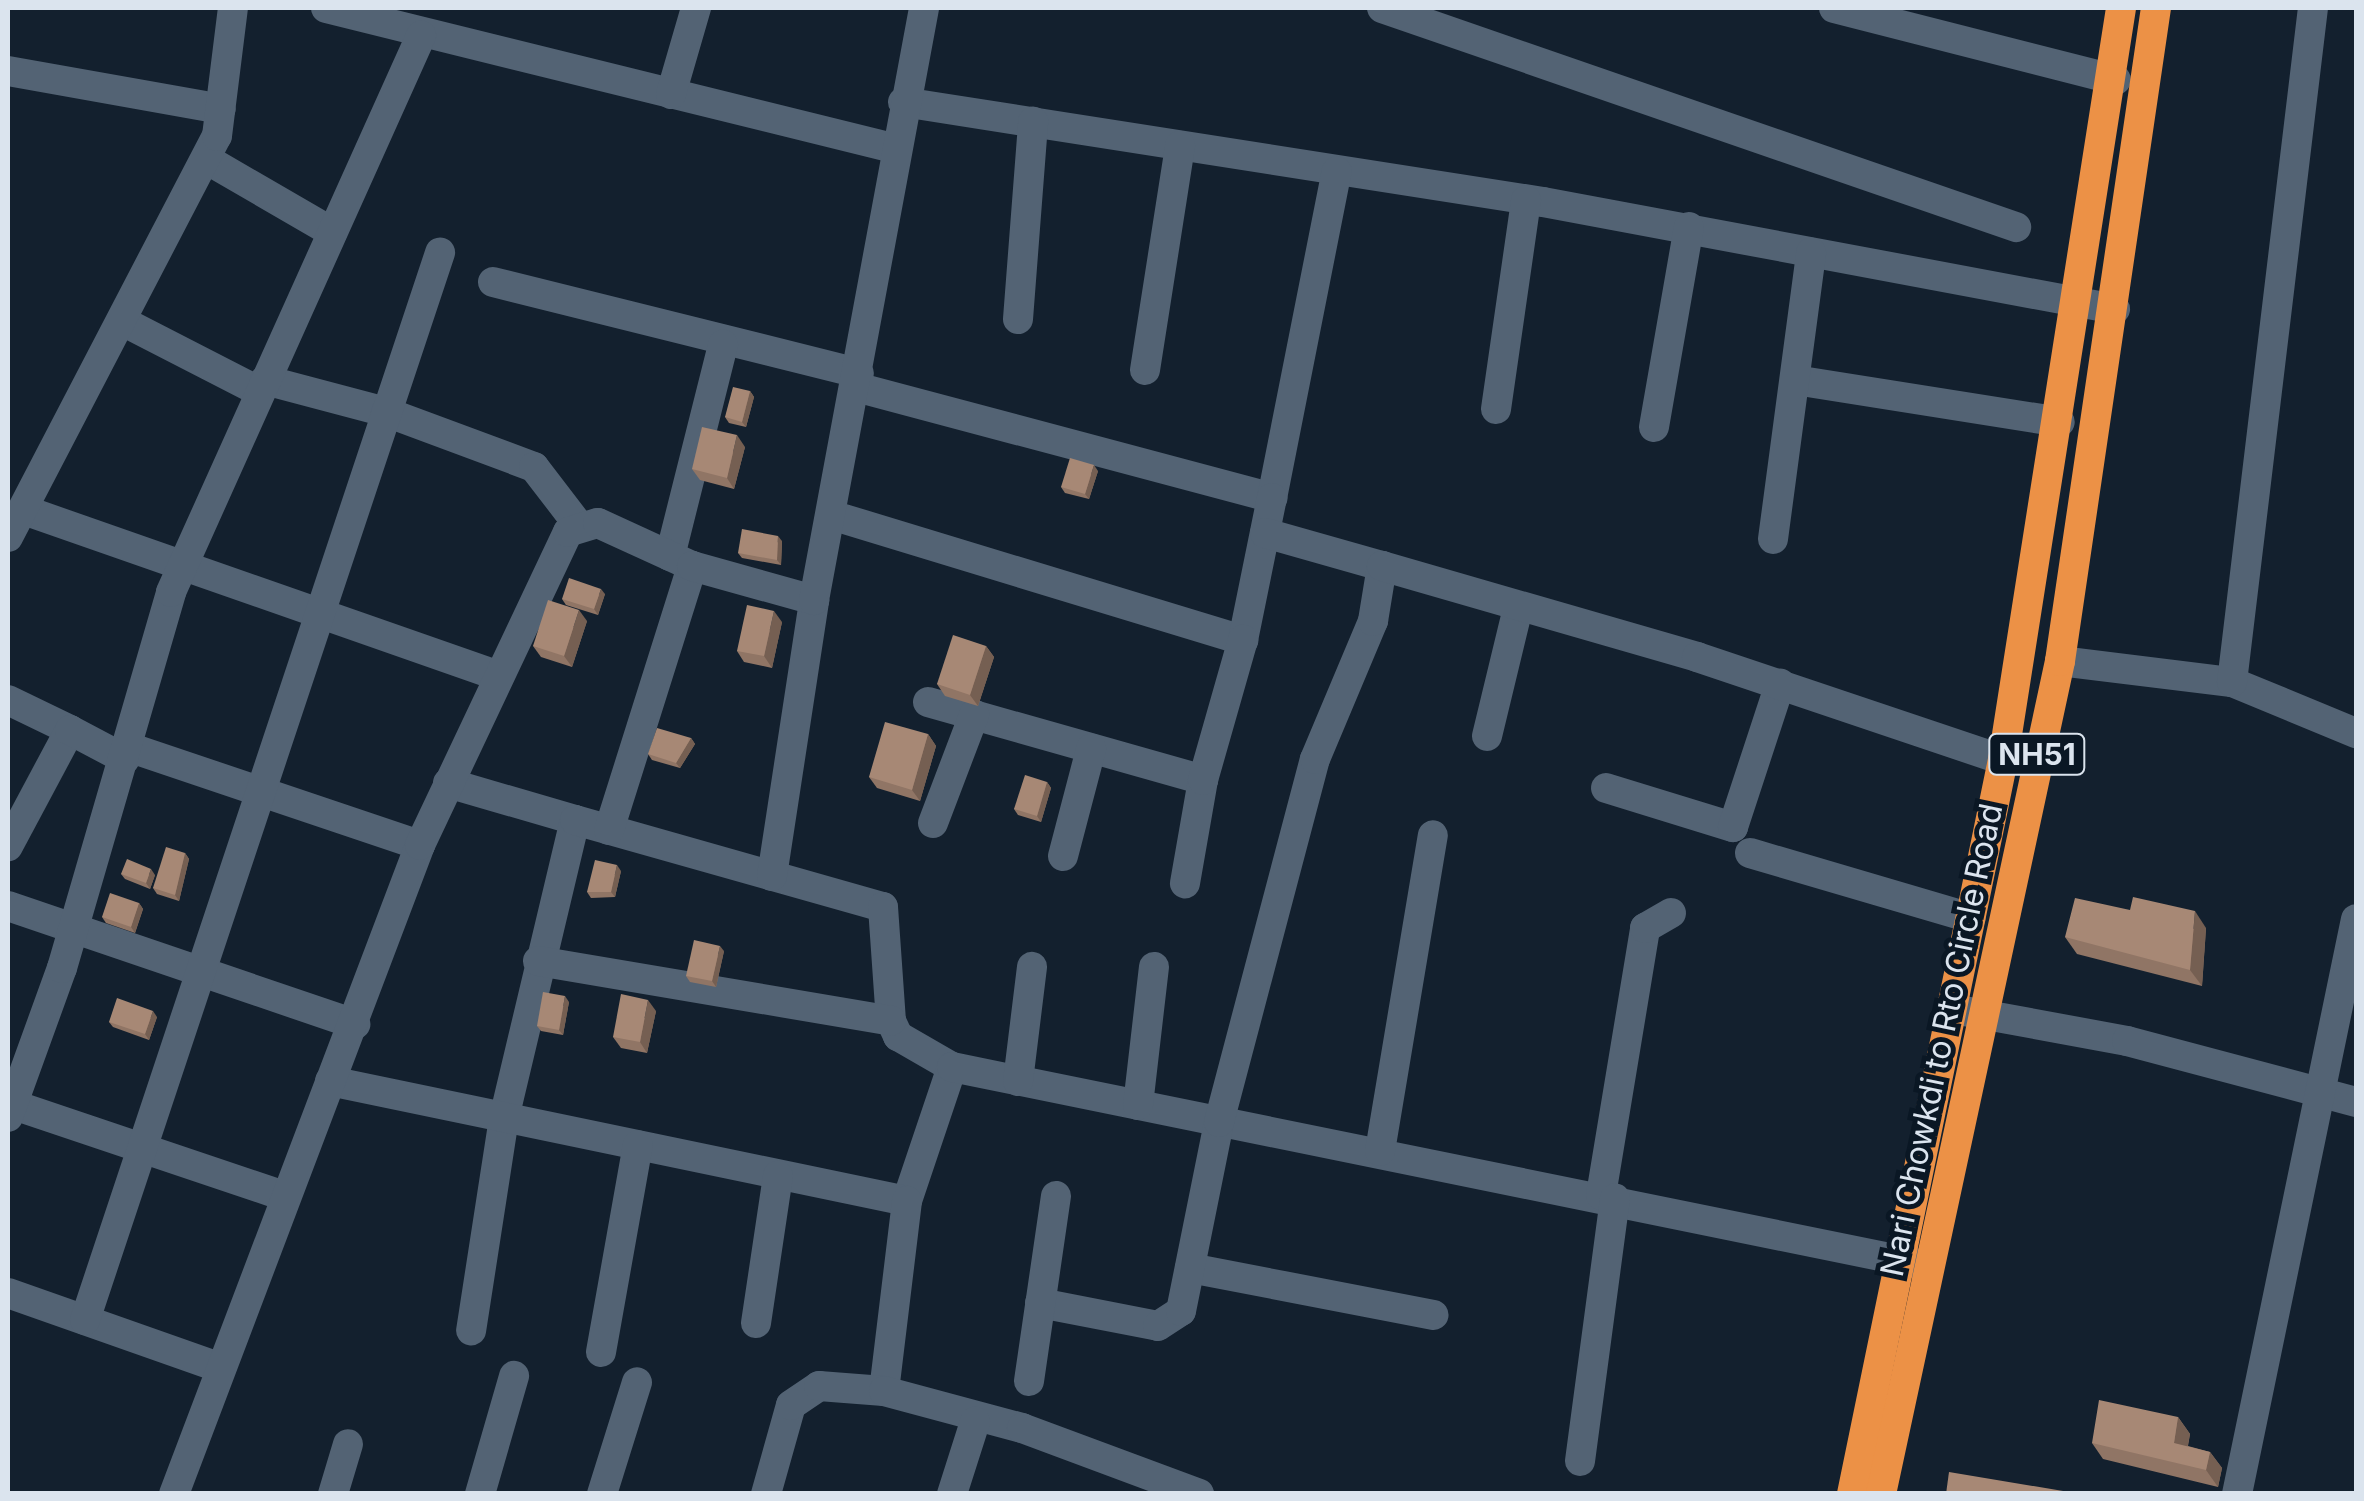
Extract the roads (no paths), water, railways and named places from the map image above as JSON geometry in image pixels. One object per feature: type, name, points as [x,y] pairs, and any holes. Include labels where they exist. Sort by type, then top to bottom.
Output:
[{"type":"highway","name":"NH51","points":[[1852,1494],[1917,1263],[1952,1009],[2003,760],[2081,300],[2116,80],[2120,8]]},
{"type":"highway","name":"Nari Chowkdi to Rto Circle Road","points":[[1880,1494],[1917,1263],[1985,1016],[2060,661],[2115,309],[2156,8]]},
{"type":"street","points":[[8,537],[126,323],[206,159],[221,109],[233,8]]},
{"type":"street","points":[[671,94],[696,8]]},
{"type":"street","points":[[772,876],[814,600],[858,380],[893,148],[924,8]]},
{"type":"street","points":[[1382,8],[2016,226]]},
{"type":"street","points":[[1834,8],[2116,80]]},
{"type":"street","points":[[2232,682],[2313,8]]},
{"type":"street","points":[[347,10],[421,36],[893,148]]},
{"type":"street","points":[[282,1195],[145,1144],[9,1109],[73,932],[184,563],[421,36]]},
{"type":"street","points":[[8,72],[221,109]]},
{"type":"street","points":[[903,102],[1689,227],[2115,309]]},
{"type":"street","points":[[1018,319],[1033,122]]},
{"type":"street","points":[[1145,370],[1180,146]]},
{"type":"street","points":[[206,159],[332,232]]},
{"type":"street","points":[[1185,882],[1203,780],[1244,640],[1338,171]]},
{"type":"street","points":[[1496,409],[1526,200]]},
{"type":"street","points":[[1654,428],[1689,227]]},
{"type":"street","points":[[1773,539],[1811,252]]},
{"type":"street","points":[[85,1320],[205,970],[257,791],[440,254]]},
{"type":"street","points":[[493,282],[858,380],[1272,498]]},
{"type":"street","points":[[126,323],[262,386],[386,412],[534,467],[577,523]]},
{"type":"street","points":[[609,830],[681,561],[723,345]]},
{"type":"street","points":[[1796,380],[2060,422]]},
{"type":"street","points":[[24,510],[321,609],[496,675]]},
{"type":"street","points":[[831,515],[1244,640]]},
{"type":"street","points":[[577,523],[598,523],[681,561],[814,600]]},
{"type":"street","points":[[174,1494],[216,1366],[282,1195],[355,1024],[420,844],[496,675],[577,523]]},
{"type":"street","points":[[1265,533],[1780,684],[2003,760]]},
{"type":"street","points":[[1040,1303],[1166,1326],[1181,1312],[1220,1122],[1315,759],[1366,640],[1382,566]]},
{"type":"street","points":[[1487,736],[1518,608]]},
{"type":"street","points":[[2060,661],[2232,682],[2356,732]]},
{"type":"street","points":[[1606,788],[1733,827],[1780,684]]},
{"type":"street","points":[[8,700],[126,753],[420,844]]},
{"type":"street","points":[[928,702],[1203,780]]},
{"type":"street","points":[[933,823],[974,715]]},
{"type":"street","points":[[8,846],[70,730]]},
{"type":"street","points":[[1063,856],[1091,749]]},
{"type":"street","points":[[448,782],[883,907],[891,1021],[898,1036],[952,1067],[1608,1196],[1917,1263]]},
{"type":"street","points":[[472,1330],[504,1118],[538,961],[576,820]]},
{"type":"street","points":[[1380,1152],[1433,834]]},
{"type":"street","points":[[1750,853],[1971,918]]},
{"type":"street","points":[[8,906],[73,932],[205,970],[355,1024]]},
{"type":"street","points":[[1580,1461],[1608,1196],[1645,928],[1672,913]]},
{"type":"street","points":[[2237,1494],[2356,919]]},
{"type":"street","points":[[538,961],[891,1021]]},
{"type":"street","points":[[1018,1081],[1032,967]]},
{"type":"street","points":[[1138,1105],[1154,967]]},
{"type":"street","points":[[1952,1009],[2356,1102]]},
{"type":"street","points":[[884,1391],[906,1200],[952,1067]]},
{"type":"street","points":[[330,1082],[906,1200]]},
{"type":"street","points":[[600,1352],[638,1145]]},
{"type":"street","points":[[756,1323],[778,1176]]},
{"type":"street","points":[[1029,1381],[1056,1196]]},
{"type":"street","points":[[1190,1268],[1434,1315]]},
{"type":"street","points":[[8,1293],[216,1366]]},
{"type":"street","points":[[480,1494],[514,1376]]},
{"type":"street","points":[[602,1494],[637,1382]]},
{"type":"street","points":[[766,1494],[800,1394],[818,1386],[884,1391],[975,1422],[1022,1428],[1199,1494]]},
{"type":"street","points":[[952,1494],[975,1422]]},
{"type":"street","points":[[333,1494],[348,1444]]}]
